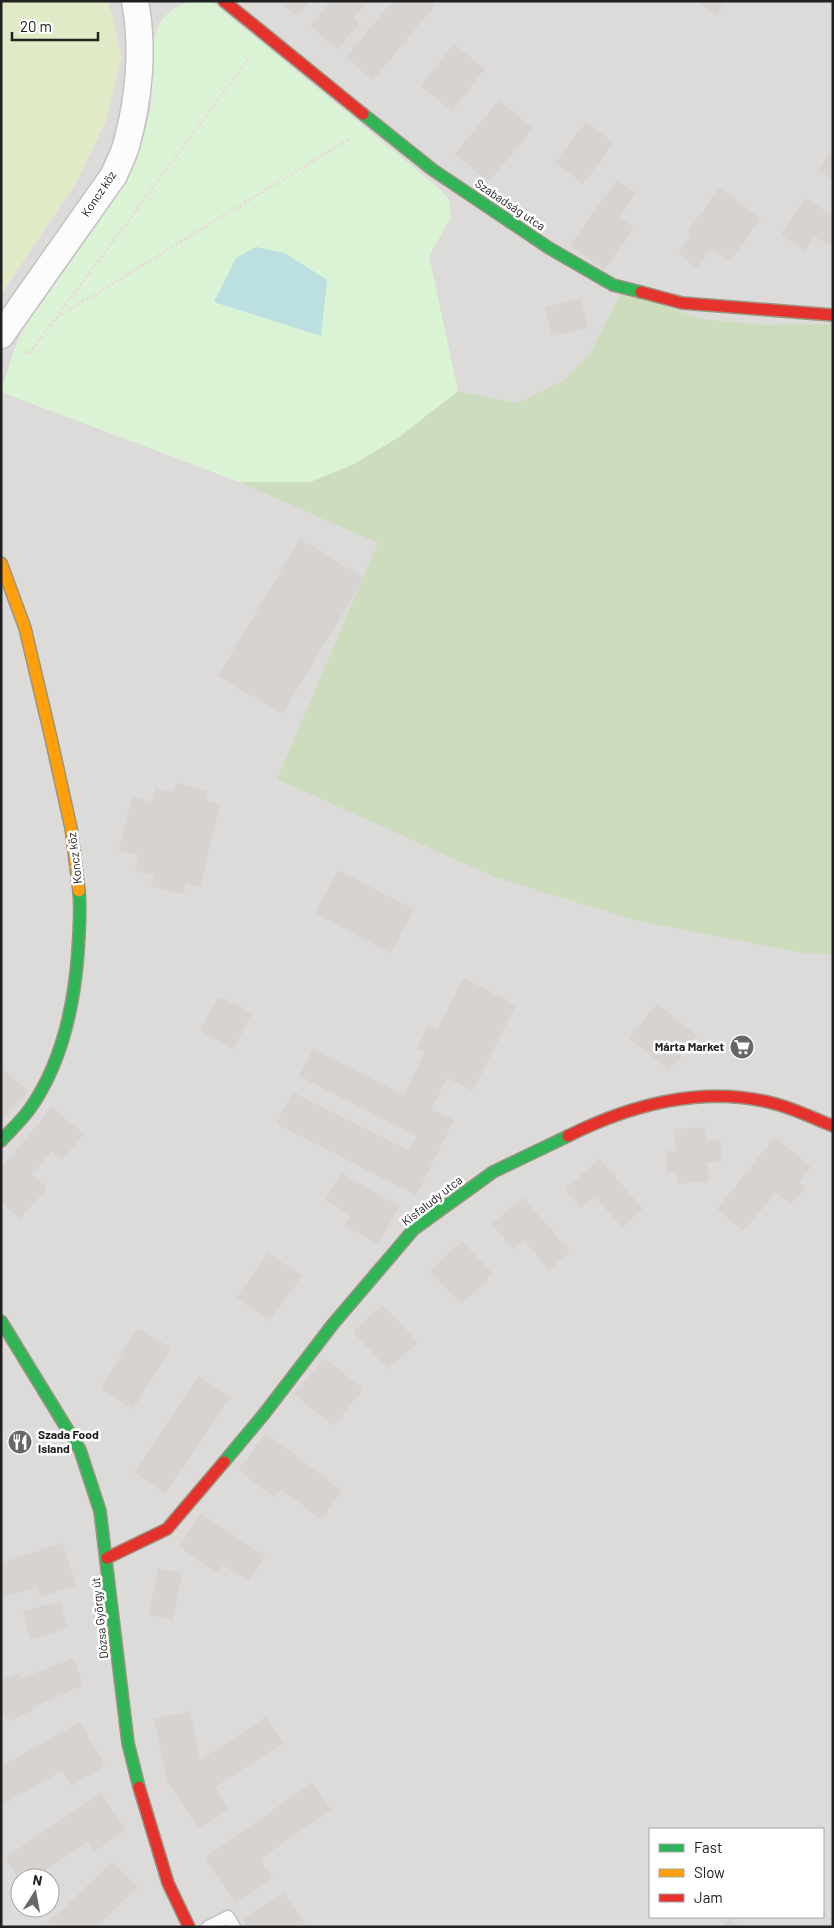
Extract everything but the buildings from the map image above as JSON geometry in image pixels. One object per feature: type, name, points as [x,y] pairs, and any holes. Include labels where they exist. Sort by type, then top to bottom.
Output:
[{"type":"street","name":"Koncz köz","points":[[11,343],[114,174],[126,147],[140,68],[135,1]]},
{"type":"street","name":"Szabadság utca","points":[[224,1],[433,170],[549,248],[613,284],[682,303],[833,315]]},
{"type":"street","name":"Koncz köz","points":[[1,563],[25,628],[51,738],[71,828],[81,912],[76,976],[68,1025],[52,1068],[29,1110],[1,1141]]},
{"type":"street","name":"Kisfaludy utca","points":[[107,1558],[167,1529],[264,1414],[333,1324],[414,1229],[493,1172],[590,1125],[647,1105],[699,1096],[736,1097],[772,1103],[833,1126]]},
{"type":"street","name":"Dózsa György út","points":[[1,1321],[80,1450],[100,1511],[128,1743],[144,1809],[156,1847],[168,1883],[189,1927]]},
{"type":"lane","points":[[208,1927],[228,1917],[234,1927]]},
{"type":"path","points":[[11,343],[30,353],[266,35]]},
{"type":"path","points":[[54,319],[375,123]]},
{"type":"shaded area","points":[[107,1],[833,1],[833,1927],[1,1927],[1,294],[78,179],[106,120],[121,58],[112,15]]},
{"type":"green space","points":[[1,1],[107,1],[112,15],[121,58],[106,120],[78,179],[1,294]]},
{"type":"green space","points":[[190,1],[211,1],[439,188],[449,200],[451,217],[429,256],[458,391],[399,437],[352,465],[310,482],[239,482],[1,392],[14,351],[25,327],[108,208],[129,170],[142,140],[149,114],[152,86],[152,56],[157,29],[174,8]]},
{"type":"green space","points":[[622,291],[702,319],[764,325],[833,324],[833,955],[803,953],[637,921],[494,877],[277,779],[378,543],[239,482],[310,482],[352,465],[399,437],[458,391],[518,403],[563,381],[591,352]]},
{"type":"water","points":[[256,247],[285,253],[327,280],[321,336],[214,302],[236,258]]},
{"type":"traffic: fast","points":[[363,114],[433,170],[549,248],[613,285],[641,292]]},
{"type":"traffic: fast","points":[[1,1141],[26,1114],[50,1074],[58,1054],[69,1014],[76,973],[80,921],[79,891]]},
{"type":"traffic: fast","points":[[224,1462],[264,1414],[333,1324],[414,1229],[493,1172],[568,1136]]},
{"type":"traffic: fast","points":[[1,1321],[80,1450],[100,1511],[128,1743],[139,1787]]},
{"type":"traffic: slow","points":[[1,563],[25,628],[71,828],[79,891]]},
{"type":"traffic: jam","points":[[224,1],[363,114]]},
{"type":"traffic: jam","points":[[641,292],[682,303],[833,315]]},
{"type":"traffic: jam","points":[[568,1136],[616,1115],[667,1101],[693,1097],[720,1096],[772,1103],[795,1110],[833,1126]]},
{"type":"traffic: jam","points":[[107,1558],[167,1529],[224,1462]]},
{"type":"traffic: jam","points":[[139,1787],[168,1883],[189,1927]]},
{"type":"place","name":"Márta Market","points":[[742,1047]]},
{"type":"place","name":"Szada Food Island","points":[[20,1442]]}]
